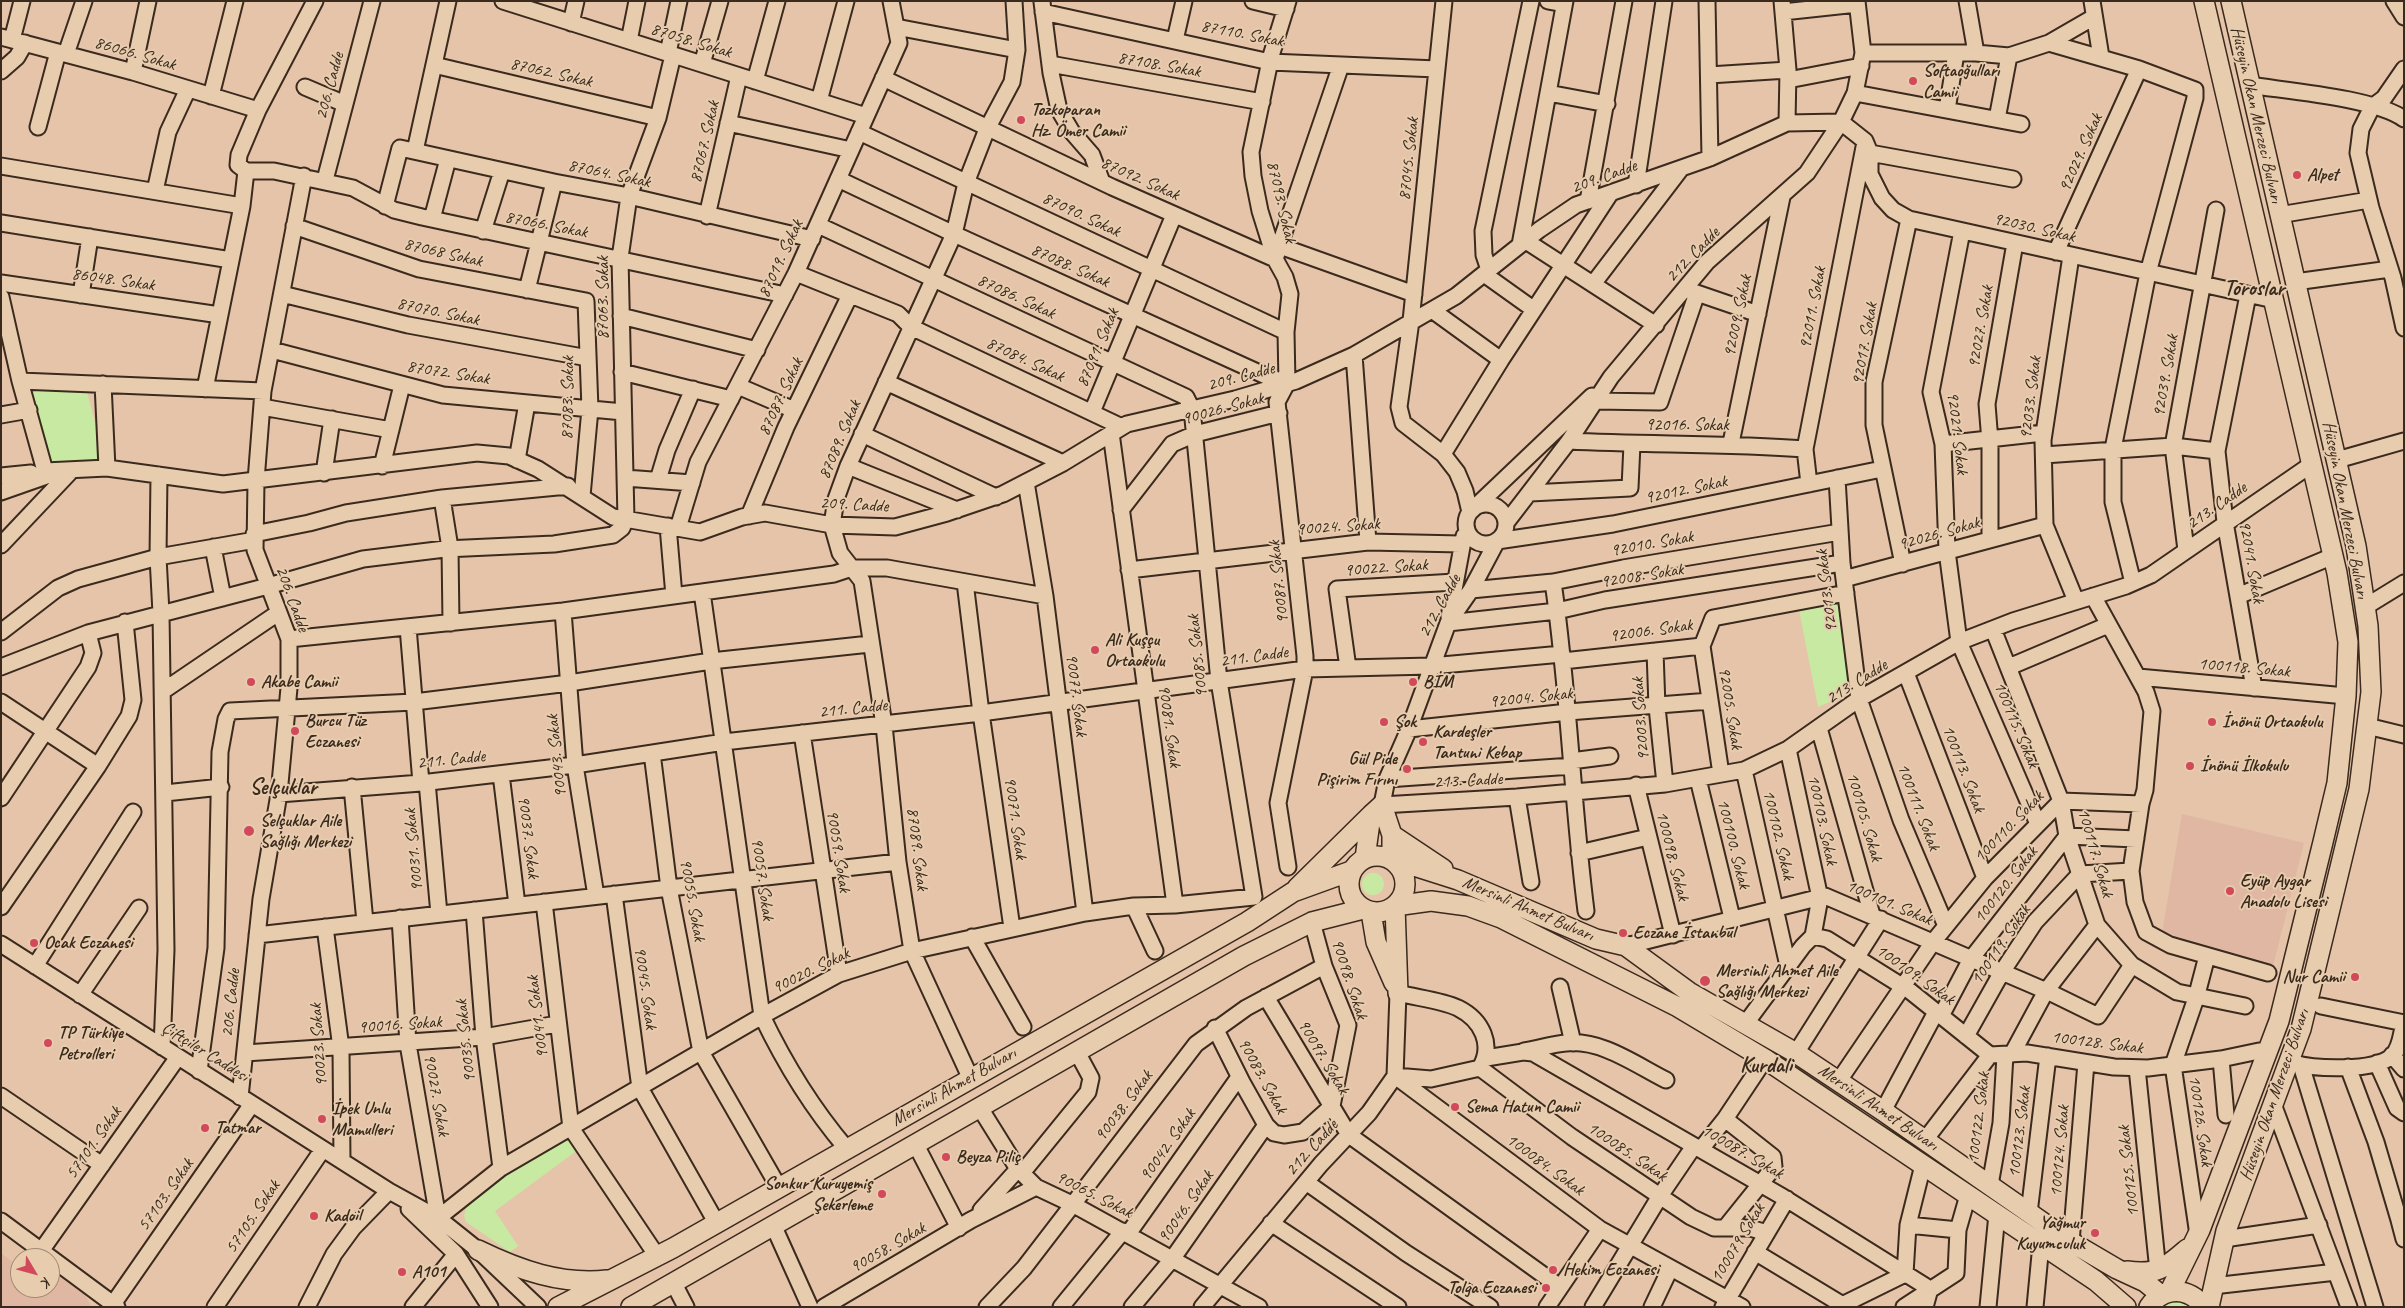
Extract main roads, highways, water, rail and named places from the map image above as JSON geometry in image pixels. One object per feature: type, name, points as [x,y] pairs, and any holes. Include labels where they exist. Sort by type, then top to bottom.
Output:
[{"type":"main road","name":"Hüseyin Okan Merzeci Bulvarı","points":[[2160,1298],[2195,1240],[2279,1021],[2336,783],[2346,696],[2348,642],[2333,556],[2204,1]]},
{"type":"main road","name":"Hüseyin Okan Merzeci Bulvarı","points":[[2209,1307],[2224,1239],[2273,1104],[2295,1063],[2301,1029],[2359,789],[2370,692],[2365,607],[2356,546],[2230,1]]},
{"type":"main road","points":[[1377,810],[1392,834],[1458,880]]},
{"type":"main road","points":[[1365,858],[1377,810]]},
{"type":"main road","points":[[1293,892],[1377,810]]},
{"type":"main road","points":[[1392,834],[1392,860]]},
{"type":"main road","points":[[1367,910],[1388,910],[1401,899],[1406,882],[1404,873],[1392,860],[1374,855],[1365,858],[1351,872],[1349,880],[1351,896],[1367,910],[1376,942],[1398,993],[1395,906]]},
{"type":"main road","name":"Mersinli Ahmet Bulvarı","points":[[1392,860],[1458,880],[1596,939],[1626,946],[1689,992],[1796,1053],[2071,1242],[2117,1269],[2145,1282],[2160,1298]]},
{"type":"main road","name":"Mersinli Ahmet Bulvarı","points":[[558,1307],[656,1256],[1247,922],[1293,892],[1351,872]]},
{"type":"main road","name":"Mersinli Ahmet Bulvarı","points":[[1395,906],[1431,900],[1468,906],[1501,918],[1678,1007],[1764,1060],[1998,1214],[2096,1281],[2126,1307]]},
{"type":"main road","name":"Mersinli Ahmet Bulvarı","points":[[631,1307],[774,1227],[1244,956],[1312,922],[1367,910]]},
{"type":"main road","points":[[2117,1269],[2145,1273],[2158,1271],[2195,1240]]},
{"type":"main road","points":[[478,1250],[510,1266],[537,1274],[575,1281],[613,1280]]},
{"type":"main road","points":[[2160,1298],[2189,1294],[2204,1307]]},
{"type":"place","name":"Softaoğulları Camii","points":[[1913,81]]},
{"type":"place","name":"Tozkoparan Hz. Ömer Camii","points":[[1021,120]]},
{"type":"place","name":"Alpet","points":[[2297,175]]},
{"type":"place","name":"Ali Kuşçu Ortaokulu","points":[[1095,650]]},
{"type":"place","name":"Akabe Camii","points":[[251,682]]},
{"type":"place","name":"BİM","points":[[1413,682]]},
{"type":"place","name":"Şok","points":[[1384,722]]},
{"type":"place","name":"İnönü Ortaokulu","points":[[2212,722]]},
{"type":"place","name":"Burcu Tüz Eczanesi","points":[[295,731]]},
{"type":"place","name":"Kardeşler Tantuni Kebap","points":[[1423,742]]},
{"type":"place","name":"İnönü İlkokulu","points":[[2190,766]]},
{"type":"place","name":"Gül Pide Pişirim Fırını","points":[[1407,769]]},
{"type":"place","name":"Selçuklar Aile Sağlığı Merkezi","points":[[249,831]]},
{"type":"place","name":"Eyüp Aygar Anadolu Lisesi","points":[[2230,891]]},
{"type":"place","name":"Eczane İstanbul","points":[[1623,933]]},
{"type":"place","name":"Ocak Eczanesi","points":[[34,943]]},
{"type":"place","name":"Nur Camii","points":[[2355,977]]},
{"type":"place","name":"Mersinli Ahmet Aile Sağlığı Merkezi","points":[[1705,981]]},
{"type":"place","name":"TP Türkiye Petrolleri","points":[[48,1043]]},
{"type":"place","name":"Sema Hatun Camii","points":[[1455,1107]]},
{"type":"place","name":"İpek Unlu Mamulleri","points":[[322,1119]]},
{"type":"place","name":"Tatmar","points":[[205,1128]]},
{"type":"place","name":"Beyza Piliç","points":[[946,1157]]},
{"type":"place","name":"Sonkur Kuruyemiş Şekerleme","points":[[882,1194]]},
{"type":"place","name":"Kadoil","points":[[314,1216]]},
{"type":"place","name":"Yağmur Kuyumculuk","points":[[2095,1233]]},
{"type":"place","name":"Hekim Eczanesi","points":[[1553,1270]]},
{"type":"place","name":"A101","points":[[402,1272]]},
{"type":"place","name":"Tolga Eczanesi","points":[[1546,1288]]},
{"type":"district","name":"Toroslar","points":[[2254,289]]},
{"type":"district","name":"Selçuklar","points":[[283,788]]},
{"type":"district","name":"Kurdali","points":[[1766,1066]]}]
